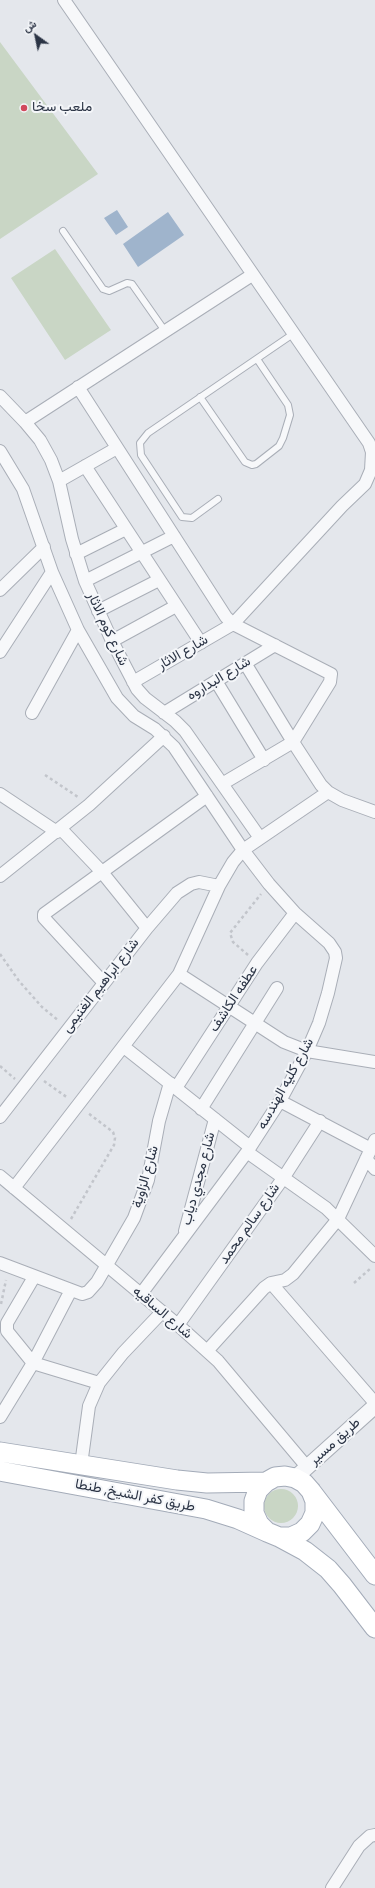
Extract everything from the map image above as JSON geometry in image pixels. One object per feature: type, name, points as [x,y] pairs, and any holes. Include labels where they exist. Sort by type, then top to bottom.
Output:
[{"type":"main road","name":"طريق كفر الشيخ, طنطا","points":[[0,1452],[207,1483],[266,1482]]},
{"type":"main road","name":"طريق كفر الشيخ, طنطا","points":[[0,1471],[206,1510],[238,1519],[273,1534],[305,1551],[328,1569],[375,1628]]},
{"type":"main road","points":[[311,1491],[315,1501],[314,1513],[310,1524],[302,1532],[291,1537],[273,1534],[259,1524],[254,1513],[254,1501],[258,1490],[266,1482],[280,1476],[301,1472],[304,1483],[311,1491],[375,1575]]},
{"type":"street","name":"شارع الاثار","points":[[64,0],[369,443],[372,456],[369,478],[360,490],[342,506],[233,624],[133,682]]},
{"type":"street","points":[[25,422],[252,275]]},
{"type":"street","points":[[78,387],[223,613],[233,624],[329,673],[332,677],[292,742],[222,784]]},
{"type":"street","name":"شارع كوم الاثار","points":[[0,396],[40,440],[51,460],[59,481],[76,554],[85,580],[112,641],[133,682],[145,698],[185,731],[260,838]]},
{"type":"street","points":[[59,481],[117,448]]},
{"type":"street","name":"شارع كوم الاثار","points":[[0,451],[23,489],[52,572],[78,630],[117,698],[134,716],[164,736],[182,758],[243,850]]},
{"type":"street","points":[[85,466],[201,643]]},
{"type":"street","points":[[76,554],[126,529]]},
{"type":"street","points":[[85,580],[174,536]]},
{"type":"street","points":[[0,590],[44,547]]},
{"type":"street","points":[[0,652],[52,572]]},
{"type":"street","points":[[98,611],[159,580]]},
{"type":"street","points":[[112,641],[176,606]]},
{"type":"street","points":[[32,713],[78,630]]},
{"type":"street","name":"شارع البداروه","points":[[164,713],[275,645]]},
{"type":"street","points":[[245,663],[292,742],[321,785],[328,792],[342,800],[375,812]]},
{"type":"street","points":[[216,680],[264,760]]},
{"type":"street","points":[[0,876],[89,805],[164,736]]},
{"type":"street","points":[[14,1188],[179,974],[220,886],[233,862],[243,850],[328,792]]},
{"type":"street","points":[[0,794],[59,830],[101,871],[147,928]]},
{"type":"street","points":[[104,983],[44,918],[46,910],[207,796]]},
{"type":"street","name":"شارع كليه الهندسه","points":[[141,1294],[248,1150],[280,1101],[307,1051],[323,1008],[336,958],[335,952],[329,943],[295,913],[269,884],[243,850]]},
{"type":"street","name":"شارع ابراهيم الغنيمى","points":[[0,1117],[147,928],[183,887],[199,882],[220,886]]},
{"type":"street","name":"عطفه الكاشف","points":[[173,1086],[229,1007],[257,963],[295,913]]},
{"type":"street","points":[[179,974],[284,1042],[307,1051],[375,1062]]},
{"type":"street","points":[[201,1109],[277,988]]},
{"type":"street","points":[[124,1047],[215,1120],[248,1150],[326,1208],[375,1256]]},
{"type":"street","name":"شارع الزاوية","points":[[71,1290],[83,1295],[86,1294],[97,1282],[134,1218],[148,1180],[160,1121],[173,1086]]},
{"type":"street","points":[[280,1101],[371,1149],[375,1169]]},
{"type":"street","name":"شارع مجدي دياب","points":[[183,1238],[215,1120]]},
{"type":"street","name":"شارع سالم محمد","points":[[178,1325],[284,1177],[320,1121]]},
{"type":"street","points":[[207,1351],[271,1283],[285,1280],[293,1274],[338,1219],[371,1149]]},
{"type":"street","name":"شارع الساقيه","points":[[0,1176],[207,1351],[228,1372],[301,1472]]},
{"type":"street","points":[[0,1417],[33,1363],[71,1290],[5,1266]]},
{"type":"street","points":[[34,1277],[6,1326],[8,1333],[33,1363],[99,1383]]},
{"type":"street","points":[[271,1283],[375,1405]]},
{"type":"street","points":[[81,1465],[89,1406],[99,1383],[123,1353],[162,1312]]},
{"type":"street","name":"طريق مسير","points":[[301,1472],[375,1405]]},
{"type":"street","points":[[332,1888],[359,1846],[370,1836],[375,1835]]},
{"type":"lane","points":[[62,231],[103,289],[109,291],[127,283],[132,284],[165,332]]},
{"type":"lane","points":[[218,499],[192,518],[182,516],[142,455],[140,443],[143,437],[293,334]]},
{"type":"lane","points":[[200,397],[245,462],[252,465],[256,464],[281,442],[290,415],[288,405],[257,359]]},
{"type":"path","points":[[45,775],[89,805]]},
{"type":"path","points":[[257,963],[233,942],[230,934],[269,884]]},
{"type":"path","points":[[0,954],[19,981],[42,1006],[68,1030]]},
{"type":"path","points":[[0,1066],[24,1087]]},
{"type":"path","points":[[34,1074],[108,1127],[113,1132],[115,1138],[114,1145],[65,1230]]},
{"type":"path","points":[[354,1284],[375,1264]]},
{"type":"path","points":[[5,1266],[0,1308],[6,1326]]},
{"type":"green space","name":"ملعب سخا","points":[[0,42],[98,174],[0,239]]},
{"type":"green space","points":[[55,249],[111,330],[65,360],[11,278]]},
{"type":"green space","points":[[281,1489],[293,1494],[298,1506],[293,1518],[281,1523],[269,1518],[264,1506],[269,1494]]},
{"type":"water","points":[[117,210],[128,227],[116,235],[104,218]]},
{"type":"water","points":[[168,212],[184,235],[138,267],[123,244]]},
{"type":"place","name":"ملعب سخا","points":[[24,108]]}]
